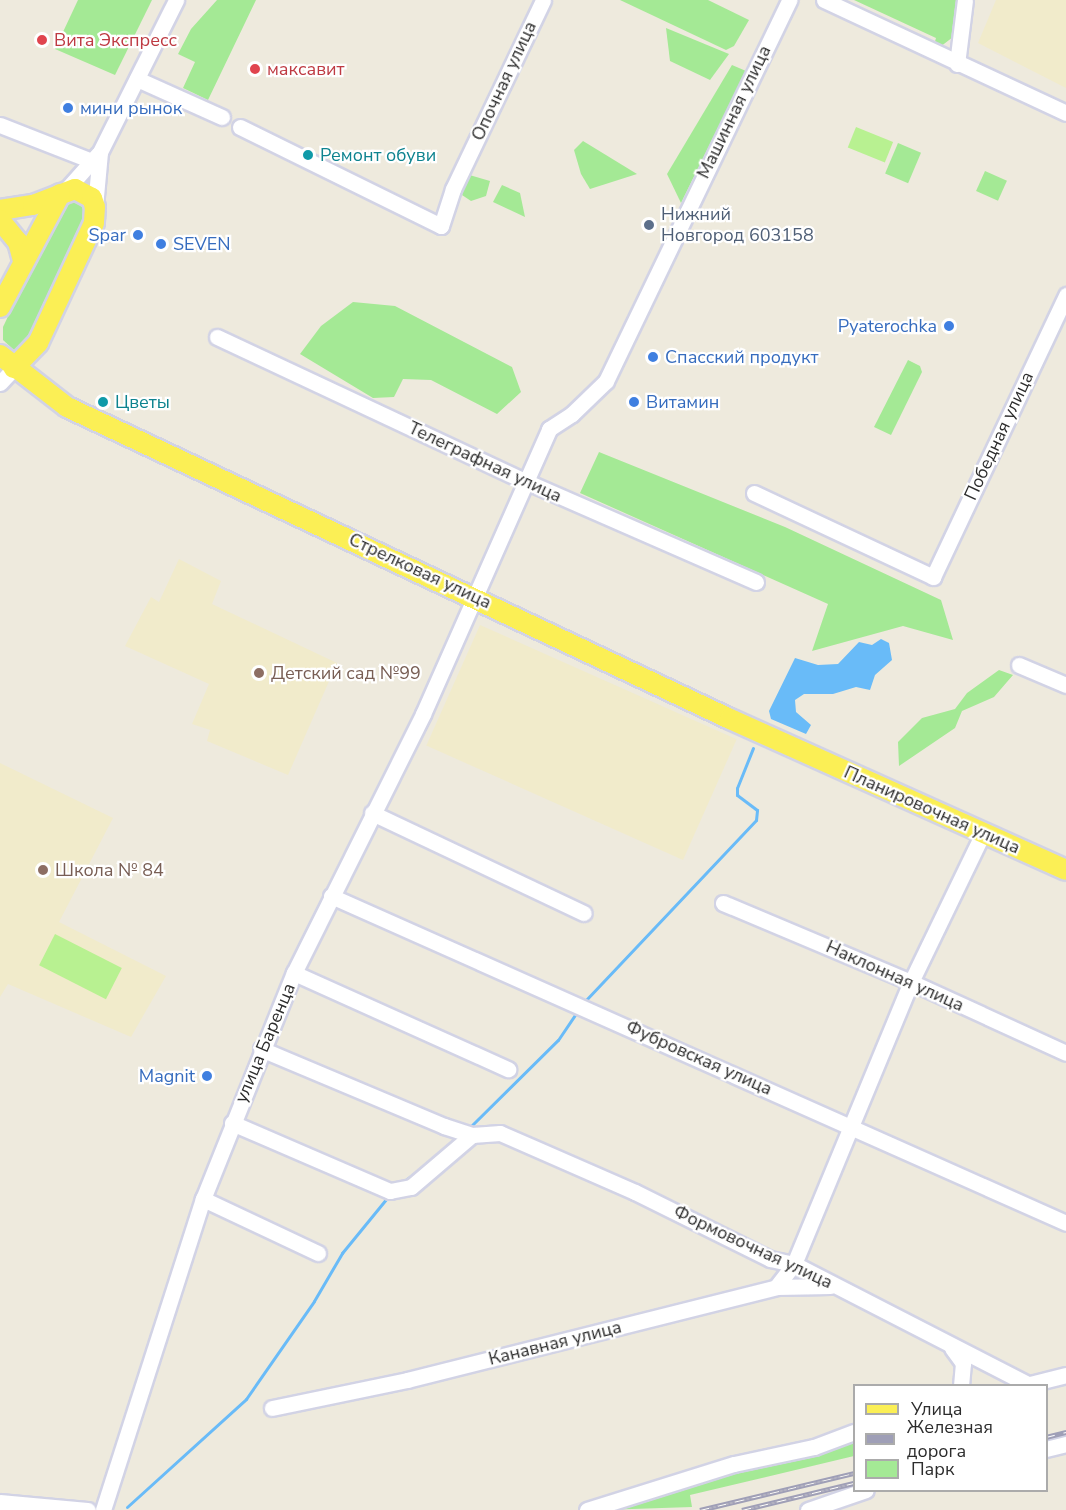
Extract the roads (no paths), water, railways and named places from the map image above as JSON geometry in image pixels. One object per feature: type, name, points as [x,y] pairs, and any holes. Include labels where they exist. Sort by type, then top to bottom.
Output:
[{"type":"main road","points":[[0,210],[33,205],[63,192],[83,190],[95,207],[94,223],[38,344],[37,374],[43,391]]},
{"type":"main road","points":[[0,308],[23,261],[63,192]]},
{"type":"main road","points":[[0,220],[18,242],[23,261]]},
{"type":"main road","points":[[7,361],[38,344]]},
{"type":"main road","name":"Стрелковая улица","points":[[7,361],[43,391],[67,407],[476,597],[799,751]]},
{"type":"main road","name":"Планировочная улица","points":[[799,751],[1066,870]]},
{"type":"street","points":[[63,192],[96,156],[176,0]]},
{"type":"street","name":"Опочная улица","points":[[240,127],[441,226],[465,163],[543,0]]},
{"type":"street","name":"Машинная улица","points":[[476,597],[549,429],[572,414],[606,381],[789,0]]},
{"type":"street","points":[[824,0],[1066,113]]},
{"type":"street","points":[[957,64],[965,0]]},
{"type":"street","points":[[137,79],[222,117]]},
{"type":"street","points":[[0,125],[96,156]]},
{"type":"street","points":[[95,207],[96,156]]},
{"type":"street","name":"Победная улица","points":[[754,493],[933,577],[1066,295]]},
{"type":"street","name":"Телеграфная улица","points":[[217,337],[525,481],[756,582]]},
{"type":"street","points":[[0,383],[7,361]]},
{"type":"street","name":"улица Баренца","points":[[103,1510],[203,1199],[261,1049],[294,973],[476,597]]},
{"type":"street","points":[[1019,665],[1066,686]]},
{"type":"street","points":[[372,813],[584,913]]},
{"type":"street","points":[[776,1287],[794,1264],[911,982],[983,833]]},
{"type":"street","name":"Фубровская улица","points":[[331,896],[1066,1223]]},
{"type":"street","name":"Наклонная улица","points":[[723,903],[911,982],[1066,1053]]},
{"type":"street","points":[[294,973],[508,1069]]},
{"type":"street","name":"Формовочная улица","points":[[261,1049],[472,1136],[500,1133],[635,1192],[770,1258],[794,1264],[1023,1384]]},
{"type":"street","points":[[232,1123],[390,1191],[411,1187],[472,1136]]},
{"type":"street","points":[[203,1199],[318,1253]]},
{"type":"street","name":"Канавная улица","points":[[272,1408],[407,1380],[776,1287],[807,1283],[838,1287]]},
{"type":"street","points":[[950,1346],[963,1363],[961,1384]]},
{"type":"street","points":[[1030,1384],[1066,1376]]},
{"type":"street","points":[[587,1510],[734,1464],[814,1447],[853,1433]]},
{"type":"street","points":[[1048,1449],[1066,1444]]},
{"type":"street","points":[[808,1510],[863,1492]]},
{"type":"street","points":[[0,1502],[88,1510]]},
{"type":"water","points":[[881,639],[889,643],[892,660],[875,675],[870,690],[856,687],[833,694],[804,694],[795,700],[796,712],[811,725],[806,734],[771,719],[769,711],[795,658],[818,665],[838,664],[859,642],[872,645]]},
{"type":"waterway","points":[[585,1001],[756,820],[757,810],[737,795],[737,788],[753,748]]},
{"type":"waterway","points":[[471,1126],[558,1040],[577,1012]]},
{"type":"waterway","points":[[432,1160],[457,1137]]},
{"type":"waterway","points":[[403,1182],[424,1166]]},
{"type":"waterway","points":[[127,1507],[246,1399],[314,1301],[342,1253],[387,1198]]},
{"type":"railway","points":[[1048,1436],[1066,1432]]},
{"type":"railway","points":[[700,1510],[853,1473]]},
{"type":"railway","points":[[742,1510],[853,1483]]},
{"type":"place","name":"Вита Экспресс","points":[[42,40]]},
{"type":"place","name":"максавит","points":[[255,69]]},
{"type":"place","name":"мини рынок","points":[[68,108]]},
{"type":"place","name":"Ремонт обуви","points":[[308,155]]},
{"type":"place","name":"Нижний Новгород 603158","points":[[649,225]]},
{"type":"place","name":"Spar","points":[[138,235]]},
{"type":"place","name":"SEVEN","points":[[161,244]]},
{"type":"place","name":"Pyaterochka","points":[[949,326]]},
{"type":"place","name":"Спасский продукт","points":[[653,357]]},
{"type":"place","name":"Цветы","points":[[103,402]]},
{"type":"place","name":"Витамин","points":[[634,402]]},
{"type":"place","name":"Детский сад №99","points":[[259,673]]},
{"type":"place","name":"Школа № 84","points":[[43,870]]},
{"type":"place","name":"Magnit","points":[[207,1076]]}]
